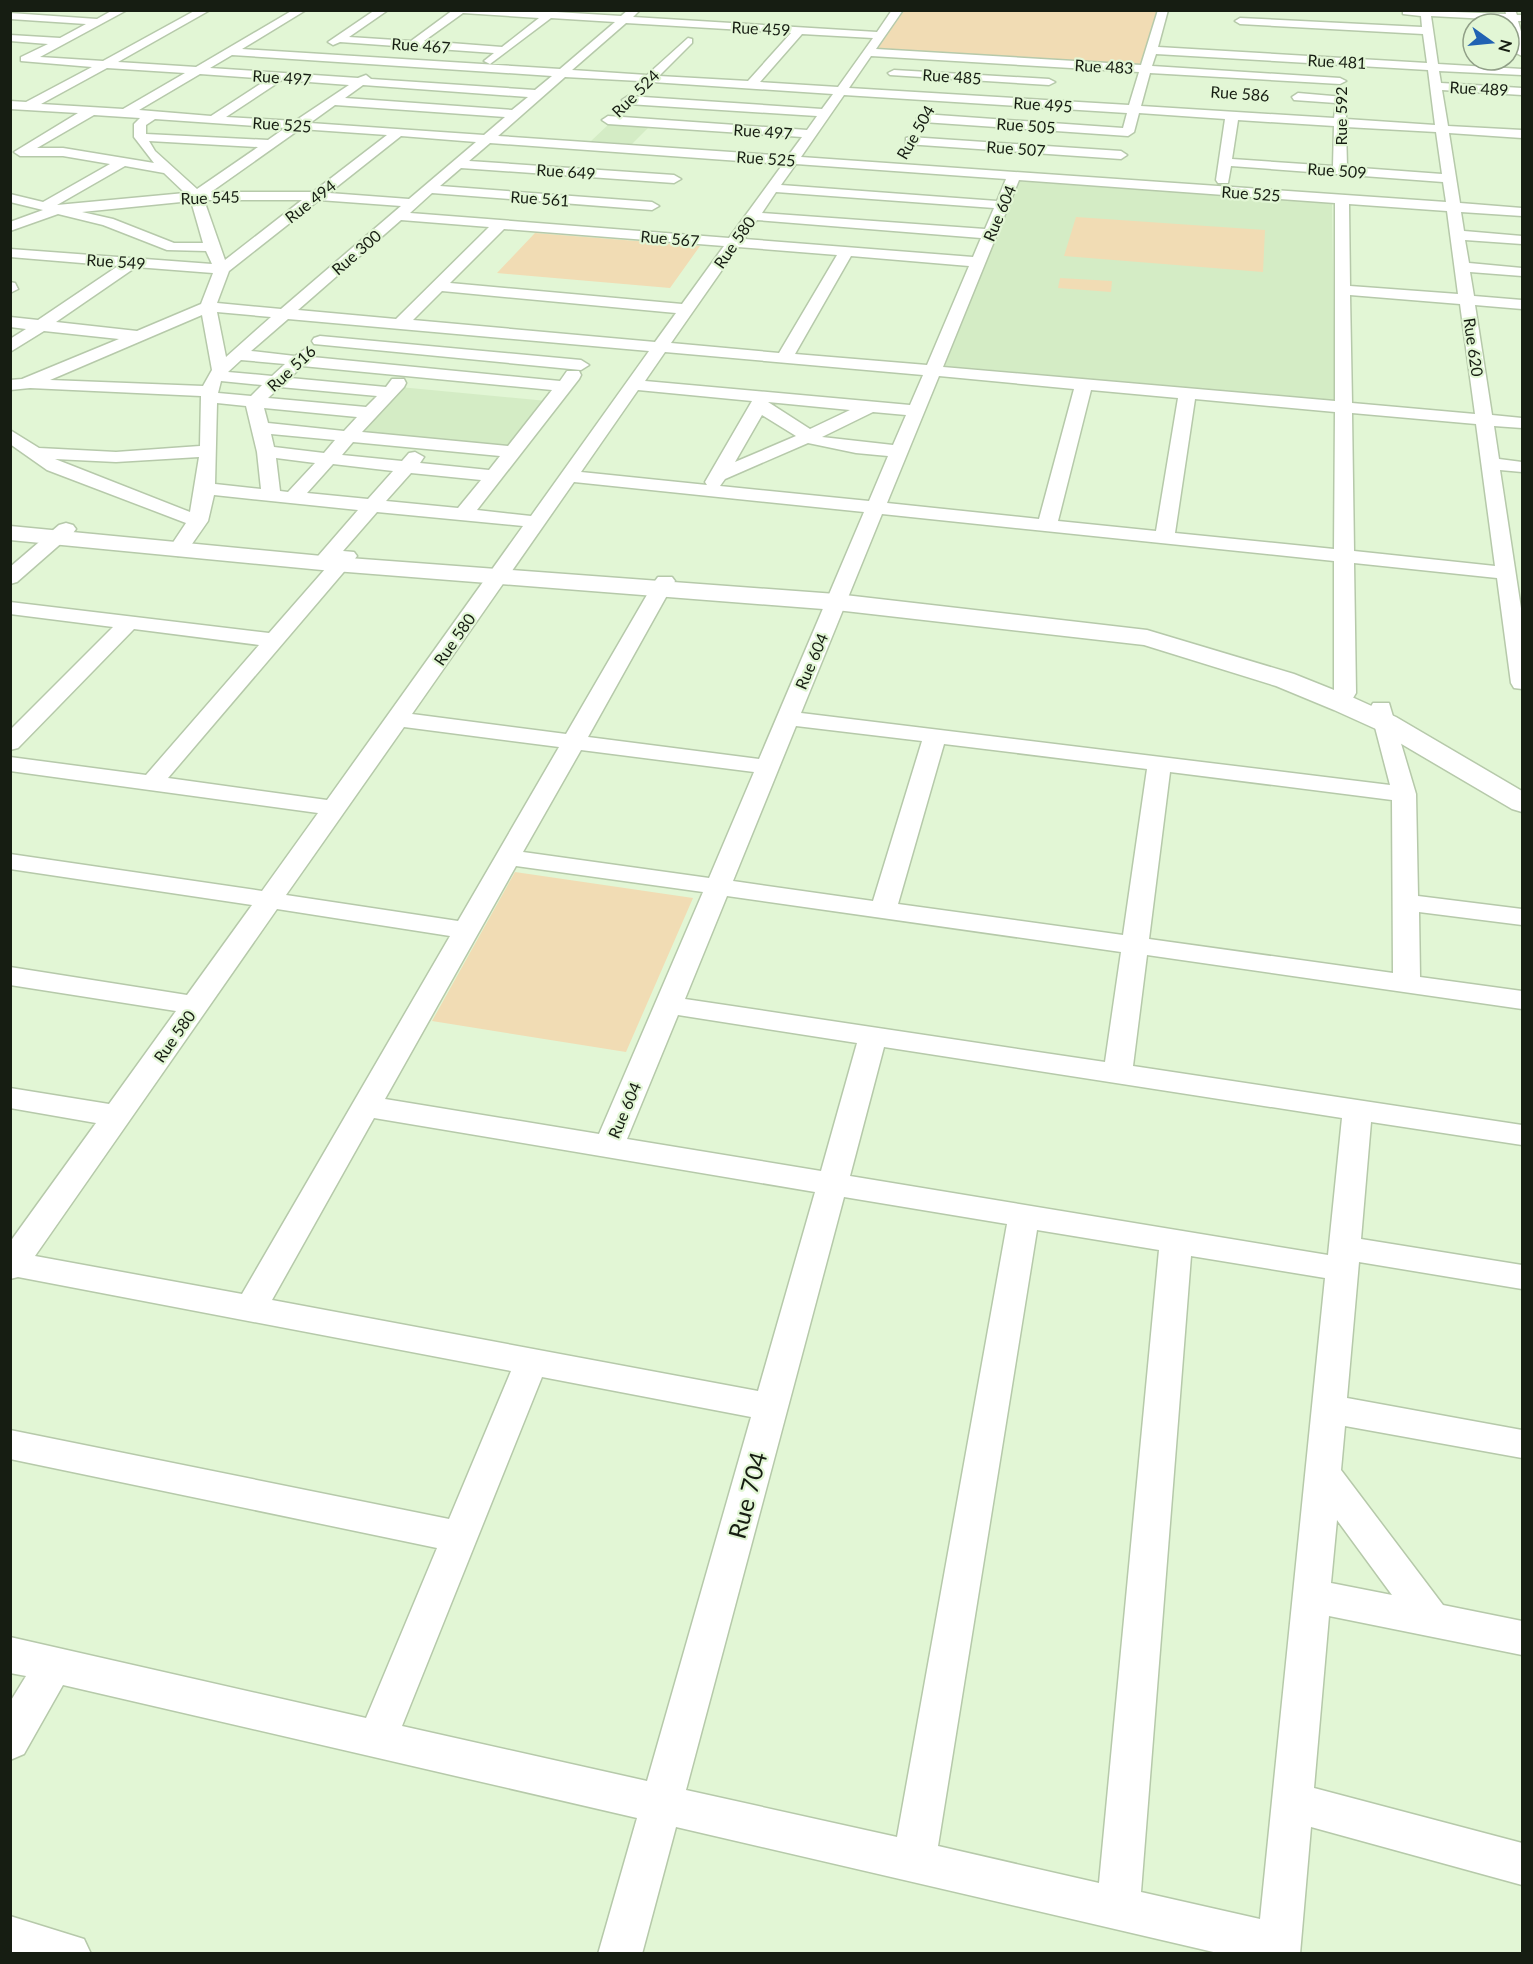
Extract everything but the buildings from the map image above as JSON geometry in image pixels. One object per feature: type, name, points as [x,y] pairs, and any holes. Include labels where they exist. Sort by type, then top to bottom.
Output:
[{"type":"main road","points":[[10,523],[61,533]]},
{"type":"main road","points":[[10,533],[188,537],[334,560],[838,598],[1126,625],[1206,645],[1345,693],[1522,803]]},
{"type":"main road","points":[[838,598],[1147,638],[1285,680],[1384,716],[1522,789]]},
{"type":"street","points":[[10,38],[61,42],[122,10]]},
{"type":"street","points":[[17,106],[104,65],[205,10]]},
{"type":"street","points":[[126,113],[301,10]]},
{"type":"street","points":[[310,57],[383,10]]},
{"type":"street","points":[[413,44],[462,10]]},
{"type":"street","name":"Rue 459","points":[[462,10],[799,30],[878,43]]},
{"type":"street","name":"Rue 300","points":[[214,383],[237,355],[563,73],[612,36],[635,10]]},
{"type":"street","points":[[704,25],[718,10]]},
{"type":"street","points":[[1117,169],[1134,110],[1146,88],[1146,69],[1163,10]]},
{"type":"street","points":[[1390,11],[1461,13]]},
{"type":"street","name":"Rue 620","points":[[1425,12],[1491,464],[1506,515],[1507,573],[1519,641],[1522,683]]},
{"type":"street","points":[[481,68],[548,15]]},
{"type":"street","points":[[10,16],[100,22]]},
{"type":"street","points":[[752,85],[779,46],[799,30]]},
{"type":"street","points":[[1238,32],[1340,44],[1428,31]]},
{"type":"street","name":"Rue 481","points":[[1151,50],[1238,32],[1340,44],[1433,66],[1522,72]]},
{"type":"street","name":"Rue 467","points":[[338,39],[504,50]]},
{"type":"street","name":"Rue 524","points":[[595,133],[688,41]]},
{"type":"street","name":"Rue 497","points":[[61,42],[22,61],[539,94]]},
{"type":"street","name":"Rue 483","points":[[878,43],[1056,64],[1340,81]]},
{"type":"street","name":"Rue 485","points":[[878,43],[1048,82]]},
{"type":"street","name":"Rue 580","points":[[11,1264],[810,134],[878,43]]},
{"type":"street","name":"Rue 592","points":[[1340,44],[1340,170]]},
{"type":"street","name":"Rue 495","points":[[230,52],[1522,134]]},
{"type":"street","points":[[196,196],[389,62]]},
{"type":"street","points":[[1040,104],[1056,64]]},
{"type":"street","points":[[214,119],[280,76]]},
{"type":"street","name":"Rue 489","points":[[1436,86],[1522,91]]},
{"type":"street","name":"Rue 586","points":[[1281,96],[1340,100]]},
{"type":"street","name":"Rue 504","points":[[903,154],[936,97]]},
{"type":"street","name":"Rue 497","points":[[628,100],[825,113]]},
{"type":"street","points":[[333,101],[516,114]]},
{"type":"street","name":"Rue 525","points":[[17,106],[487,138],[595,133],[695,153],[792,160],[903,154],[1014,176],[1117,169],[1221,191],[1522,212]]},
{"type":"street","points":[[15,155],[93,110]]},
{"type":"street","points":[[10,435],[53,466],[188,537],[206,489],[207,451],[214,383],[208,307],[222,269],[211,247],[196,196],[164,168],[150,153],[140,137],[140,124],[152,115]]},
{"type":"street","points":[[1221,191],[1232,116]]},
{"type":"street","name":"Rue 505","points":[[923,118],[1128,132]]},
{"type":"street","name":"Rue 494","points":[[222,269],[399,132]]},
{"type":"street","name":"Rue 497","points":[[595,133],[810,134]]},
{"type":"street","points":[[140,137],[271,144]]},
{"type":"street","points":[[10,140],[42,140]]},
{"type":"street","points":[[15,155],[63,152],[164,168]]},
{"type":"street","points":[[628,234],[695,153]]},
{"type":"street","name":"Rue 507","points":[[903,154],[1117,169]]},
{"type":"street","points":[[50,208],[123,162]]},
{"type":"street","name":"Rue 509","points":[[1226,162],[1449,178]]},
{"type":"street","name":"Rue 649","points":[[458,164],[663,193]]},
{"type":"street","points":[[139,178],[164,168]]},
{"type":"street","name":"Rue 604","points":[[609,1147],[1014,176]]},
{"type":"street","points":[[772,188],[1002,205]]},
{"type":"street","name":"Rue 561","points":[[429,189],[663,193]]},
{"type":"street","points":[[111,203],[125,190]]},
{"type":"street","name":"Rue 545","points":[[10,227],[50,208],[196,196],[317,196],[412,204]]},
{"type":"street","points":[[10,198],[108,222],[172,247],[211,247]]},
{"type":"street","points":[[1341,199],[1345,693]]},
{"type":"street","name":"Rue 567","points":[[398,216],[978,262]]},
{"type":"street","points":[[753,216],[990,234]]},
{"type":"street","points":[[401,323],[501,224]]},
{"type":"street","points":[[1458,235],[1522,240]]},
{"type":"street","points":[[785,357],[846,252]]},
{"type":"street","name":"Rue 549","points":[[13,255],[222,269]]},
{"type":"street","points":[[10,347],[133,262]]},
{"type":"street","points":[[1462,267],[1522,272]]},
{"type":"street","points":[[438,286],[687,309]]},
{"type":"street","points":[[1342,290],[1522,304]]},
{"type":"street","points":[[17,384],[142,337],[208,307],[1522,423]]},
{"type":"street","name":"Rue 516","points":[[271,495],[266,452],[254,402],[345,318]]},
{"type":"street","points":[[10,322],[142,337]]},
{"type":"street","points":[[402,349],[426,325]]},
{"type":"street","points":[[320,341],[581,365]]},
{"type":"street","points":[[464,514],[600,341]]},
{"type":"street","points":[[237,355],[564,386]]},
{"type":"street","points":[[461,376],[478,356]]},
{"type":"street","points":[[293,497],[409,371]]},
{"type":"street","points":[[17,384],[276,381],[552,401]]},
{"type":"street","points":[[214,383],[254,402],[370,413]]},
{"type":"street","points":[[1047,525],[1084,384]]},
{"type":"street","points":[[634,385],[761,401],[916,411]]},
{"type":"street","points":[[1165,538],[1187,393]]},
{"type":"street","points":[[761,401],[811,436],[832,445],[899,451]]},
{"type":"street","points":[[713,483],[761,401]]},
{"type":"street","points":[[713,483],[871,407]]},
{"type":"street","points":[[261,428],[512,452]]},
{"type":"street","points":[[152,783],[274,640],[373,505],[426,445]]},
{"type":"street","points":[[34,452],[116,457],[207,451]]},
{"type":"street","points":[[266,452],[494,476]]},
{"type":"street","points":[[1491,464],[1522,467]]},
{"type":"street","points":[[313,476],[335,478]]},
{"type":"street","points":[[569,476],[713,483],[876,508],[1507,573]]},
{"type":"street","points":[[369,482],[414,486]]},
{"type":"street","points":[[206,489],[537,522]]},
{"type":"street","points":[[458,491],[480,493]]},
{"type":"street","points":[[10,578],[61,533]]},
{"type":"street","points":[[251,1308],[663,585]]},
{"type":"street","points":[[10,608],[274,640]]},
{"type":"street","points":[[10,743],[129,623]]},
{"type":"street","points":[[1384,716],[1404,794],[1407,984]]},
{"type":"street","points":[[788,718],[1404,794]]},
{"type":"street","points":[[397,719],[767,767]]},
{"type":"street","points":[[882,910],[935,736]]},
{"type":"street","points":[[10,764],[334,808]]},
{"type":"street","points":[[1118,1073],[1159,764]]},
{"type":"street","points":[[508,857],[1522,1000]]},
{"type":"street","points":[[10,861],[466,930]]},
{"type":"street","points":[[1405,902],[1522,917]]},
{"type":"street","points":[[10,976],[195,1005]]},
{"type":"street","points":[[668,1005],[1522,1135]]},
{"type":"street","name":"Rue 704","points":[[620,1953],[873,1036]]},
{"type":"street","points":[[10,1098],[117,1116]]},
{"type":"street","points":[[366,1106],[1176,1241],[1522,1277]]},
{"type":"street","points":[[10,1655],[1118,1908],[1279,1949],[1357,1110]]},
{"type":"street","points":[[914,1862],[1024,1216]]},
{"type":"street","points":[[1118,1908],[1176,1241]]},
{"type":"street","points":[[11,1264],[771,1407]]},
{"type":"street","points":[[377,1739],[532,1361]]},
{"type":"street","points":[[1329,1409],[1522,1444]]},
{"type":"street","points":[[10,1444],[460,1537]]},
{"type":"street","points":[[1323,1473],[1432,1620]]},
{"type":"street","points":[[1312,1596],[1522,1638]]},
{"type":"street","points":[[10,1741],[53,1665]]},
{"type":"street","points":[[1293,1802],[1522,1864]]},
{"type":"street","points":[[10,1938],[69,1953]]},
{"type":"shaded area","points":[[904,11],[1158,11],[1143,67],[876,51]]},
{"type":"shaded area","points":[[610,123],[650,126],[632,144],[591,141]]},
{"type":"shaded area","points":[[1018,181],[1332,203],[1335,400],[945,366]]},
{"type":"shaded area","points":[[1076,217],[1265,230],[1263,272],[1064,256]]},
{"type":"shaded area","points":[[535,233],[700,246],[670,288],[497,273]]},
{"type":"shaded area","points":[[1060,278],[1112,281],[1111,292],[1058,288]]},
{"type":"shaded area","points":[[389,386],[547,401],[507,452],[342,436]]},
{"type":"shaded area","points":[[515,872],[693,898],[626,1052],[432,1021]]}]
